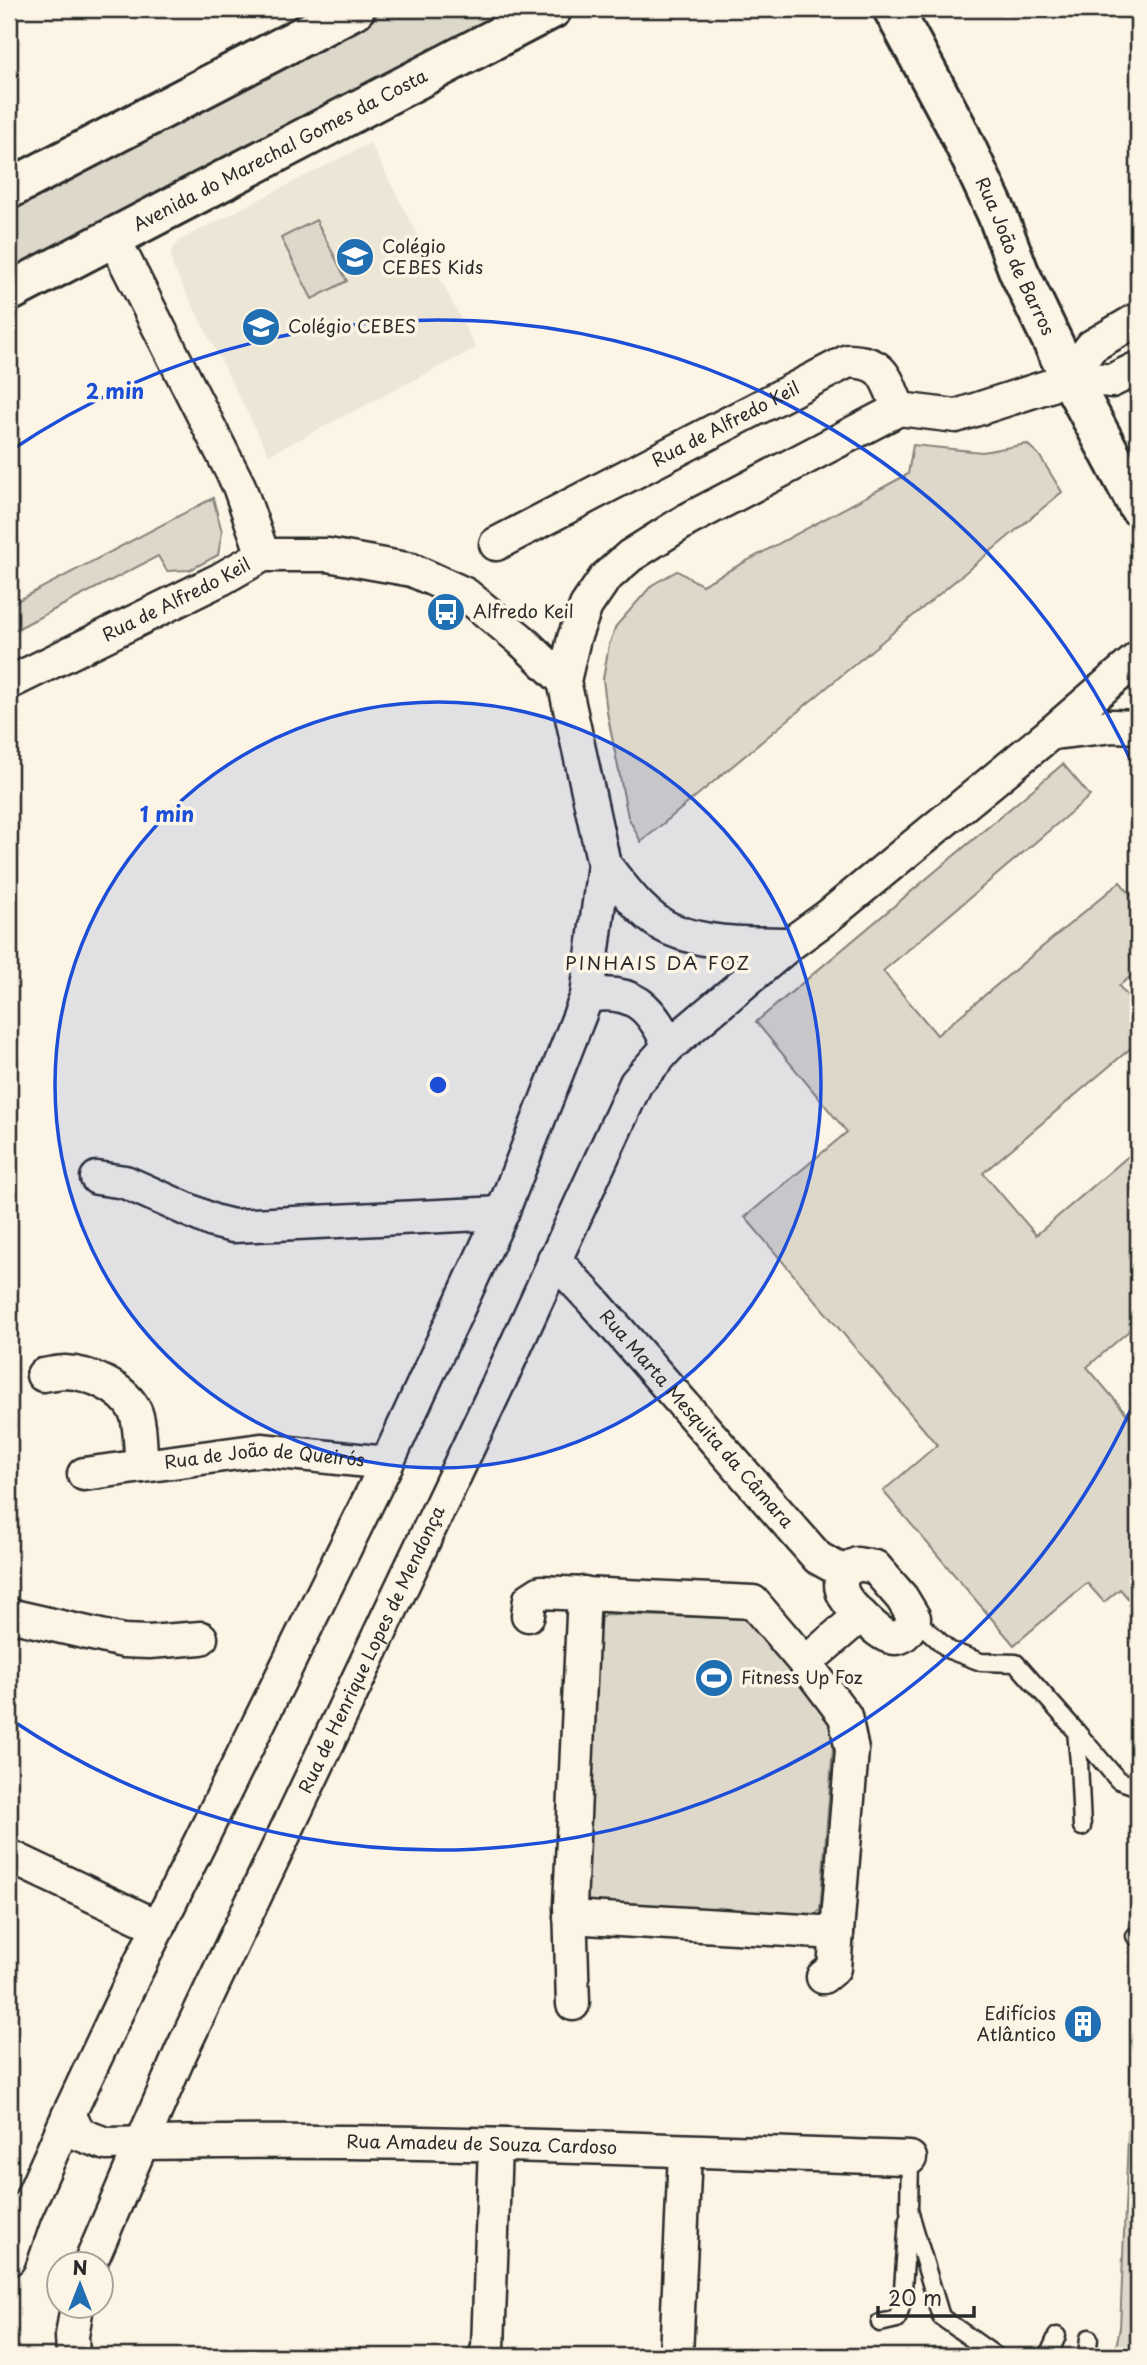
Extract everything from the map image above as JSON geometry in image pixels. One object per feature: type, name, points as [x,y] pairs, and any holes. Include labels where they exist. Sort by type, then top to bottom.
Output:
[{"type":"main road","points":[[9,189],[355,9]]},
{"type":"main road","name":"Avenida do Marechal Gomes da Costa","points":[[9,292],[552,9]]},
{"type":"main road","name":"Rua João de Barros","points":[[893,9],[972,159],[1019,272],[1069,376],[1138,506]]},
{"type":"street","points":[[113,237],[239,486],[263,555]]},
{"type":"street","points":[[9,2259],[25,2213],[69,2114],[387,1463],[502,1213],[587,996],[604,864],[564,681],[574,638],[586,607],[605,578],[630,556],[687,520],[899,409],[956,416],[1049,386],[1069,376],[1092,346],[1138,319]]},
{"type":"street","name":"Rua de Alfredo Keil","points":[[496,544],[848,361],[865,362],[881,369],[899,409]]},
{"type":"street","points":[[1069,376],[1111,381],[1138,368]]},
{"type":"street","name":"Rua de Alfredo Keil","points":[[9,682],[221,579],[263,555],[328,555],[412,570],[474,601],[520,639],[564,681]]},
{"type":"street","name":"Rua de Henrique Lopes de Mendonça","points":[[96,2250],[181,2052],[502,1376],[636,1083],[669,1046],[790,944],[827,917],[1051,733],[1138,658]]},
{"type":"street","points":[[1051,733],[1112,726],[1138,727]]},
{"type":"street","points":[[604,864],[632,898],[670,929],[713,940],[790,944]]},
{"type":"street","points":[[587,996],[605,993],[620,994],[633,999],[656,1019],[669,1046]]},
{"type":"street","points":[[97,1178],[125,1182],[213,1221],[233,1226],[502,1213]]},
{"type":"street","name":"Rua Marta Mesquita da Câmara","points":[[554,1259],[818,1558],[844,1572]]},
{"type":"street","name":"Rua de João de Queirós","points":[[43,1374],[66,1372],[85,1376],[106,1384],[123,1396],[136,1412],[142,1466]]},
{"type":"street","name":"Rua de João de Queirós","points":[[84,1474],[261,1450],[387,1463]]},
{"type":"street","points":[[857,1564],[875,1567],[902,1598],[914,1618],[909,1631],[898,1639],[884,1637],[845,1598],[841,1584],[844,1572],[857,1564]]},
{"type":"street","points":[[528,1615],[530,1599],[541,1592],[753,1602],[805,1663],[845,1716],[852,1750],[834,1968],[823,1977]]},
{"type":"street","points":[[573,2004],[570,1917],[584,1593]]},
{"type":"street","points":[[9,1615],[123,1641],[201,1639]]},
{"type":"street","points":[[805,1663],[861,1615]]},
{"type":"street","points":[[9,1856],[159,1927]]},
{"type":"street","points":[[570,1917],[838,1933]]},
{"type":"street","name":"Rua Amadeu de Souza Cardoso","points":[[69,2114],[79,2134],[106,2144],[495,2145],[910,2158]]},
{"type":"street","points":[[485,2356],[488,2348],[495,2145]]},
{"type":"street","points":[[676,2356],[685,2152]]},
{"type":"street","points":[[73,2356],[75,2320]]},
{"type":"lane","points":[[914,1618],[950,1650],[981,1662],[1016,1663],[1118,1780],[1138,1787]]},
{"type":"lane","points":[[1076,1731],[1082,1826]]},
{"type":"lane","points":[[880,2323],[897,2319],[902,2303],[910,2158]]},
{"type":"lane","points":[[909,2210],[942,2317],[996,2356]]},
{"type":"lane","points":[[1046,2356],[1057,2336]]},
{"type":"lane","points":[[1087,2356],[1089,2338]]},
{"type":"shaded area","points":[[389,9],[519,9],[9,274],[9,207]]},
{"type":"shaded area","points":[[370,143],[476,348],[269,455],[172,265],[171,251],[180,240]]},
{"type":"shaded area","points":[[316,220],[347,281],[312,299],[281,238]]},
{"type":"shaded area","points":[[1027,444],[1039,455],[1062,492],[641,842],[628,817],[603,679],[609,645],[616,626],[652,585],[677,571],[702,585],[908,474],[913,445],[982,452]]},
{"type":"shaded area","points":[[213,498],[222,532],[218,555],[190,570],[167,571],[158,556],[9,633],[9,605]]},
{"type":"shaded area","points":[[1063,764],[1090,796],[883,971],[937,1035],[1120,882],[1138,903],[1138,970],[1119,986],[1138,1008],[1138,1042],[983,1173],[1036,1235],[1138,1148],[1138,1323],[1087,1367],[1138,1425],[1138,1610],[1120,1589],[1104,1602],[1087,1583],[1014,1645],[883,1491],[937,1445],[745,1217],[847,1132],[756,1022]]},
{"type":"shaded area","points":[[605,1614],[754,1619],[835,1722],[820,1910],[809,1919],[587,1907],[582,1889],[595,1623]]},
{"type":"shaded area","points":[[1135,1971],[1138,1971],[1138,2356],[1114,2356],[1120,2328]]},
{"type":"place","name":"Colégio CEBES Kids","points":[[355,257]]},
{"type":"place","name":"Colégio CEBES","points":[[261,327]]},
{"type":"place","name":"Alfredo Keil","points":[[446,612]]},
{"type":"place","name":"Fitness Up Foz","points":[[714,1678]]},
{"type":"place","name":"Edifícios Atlântico","points":[[1083,2024]]},
{"type":"district","name":"PINHAIS DA FOZ","points":[[658,963]]}]
